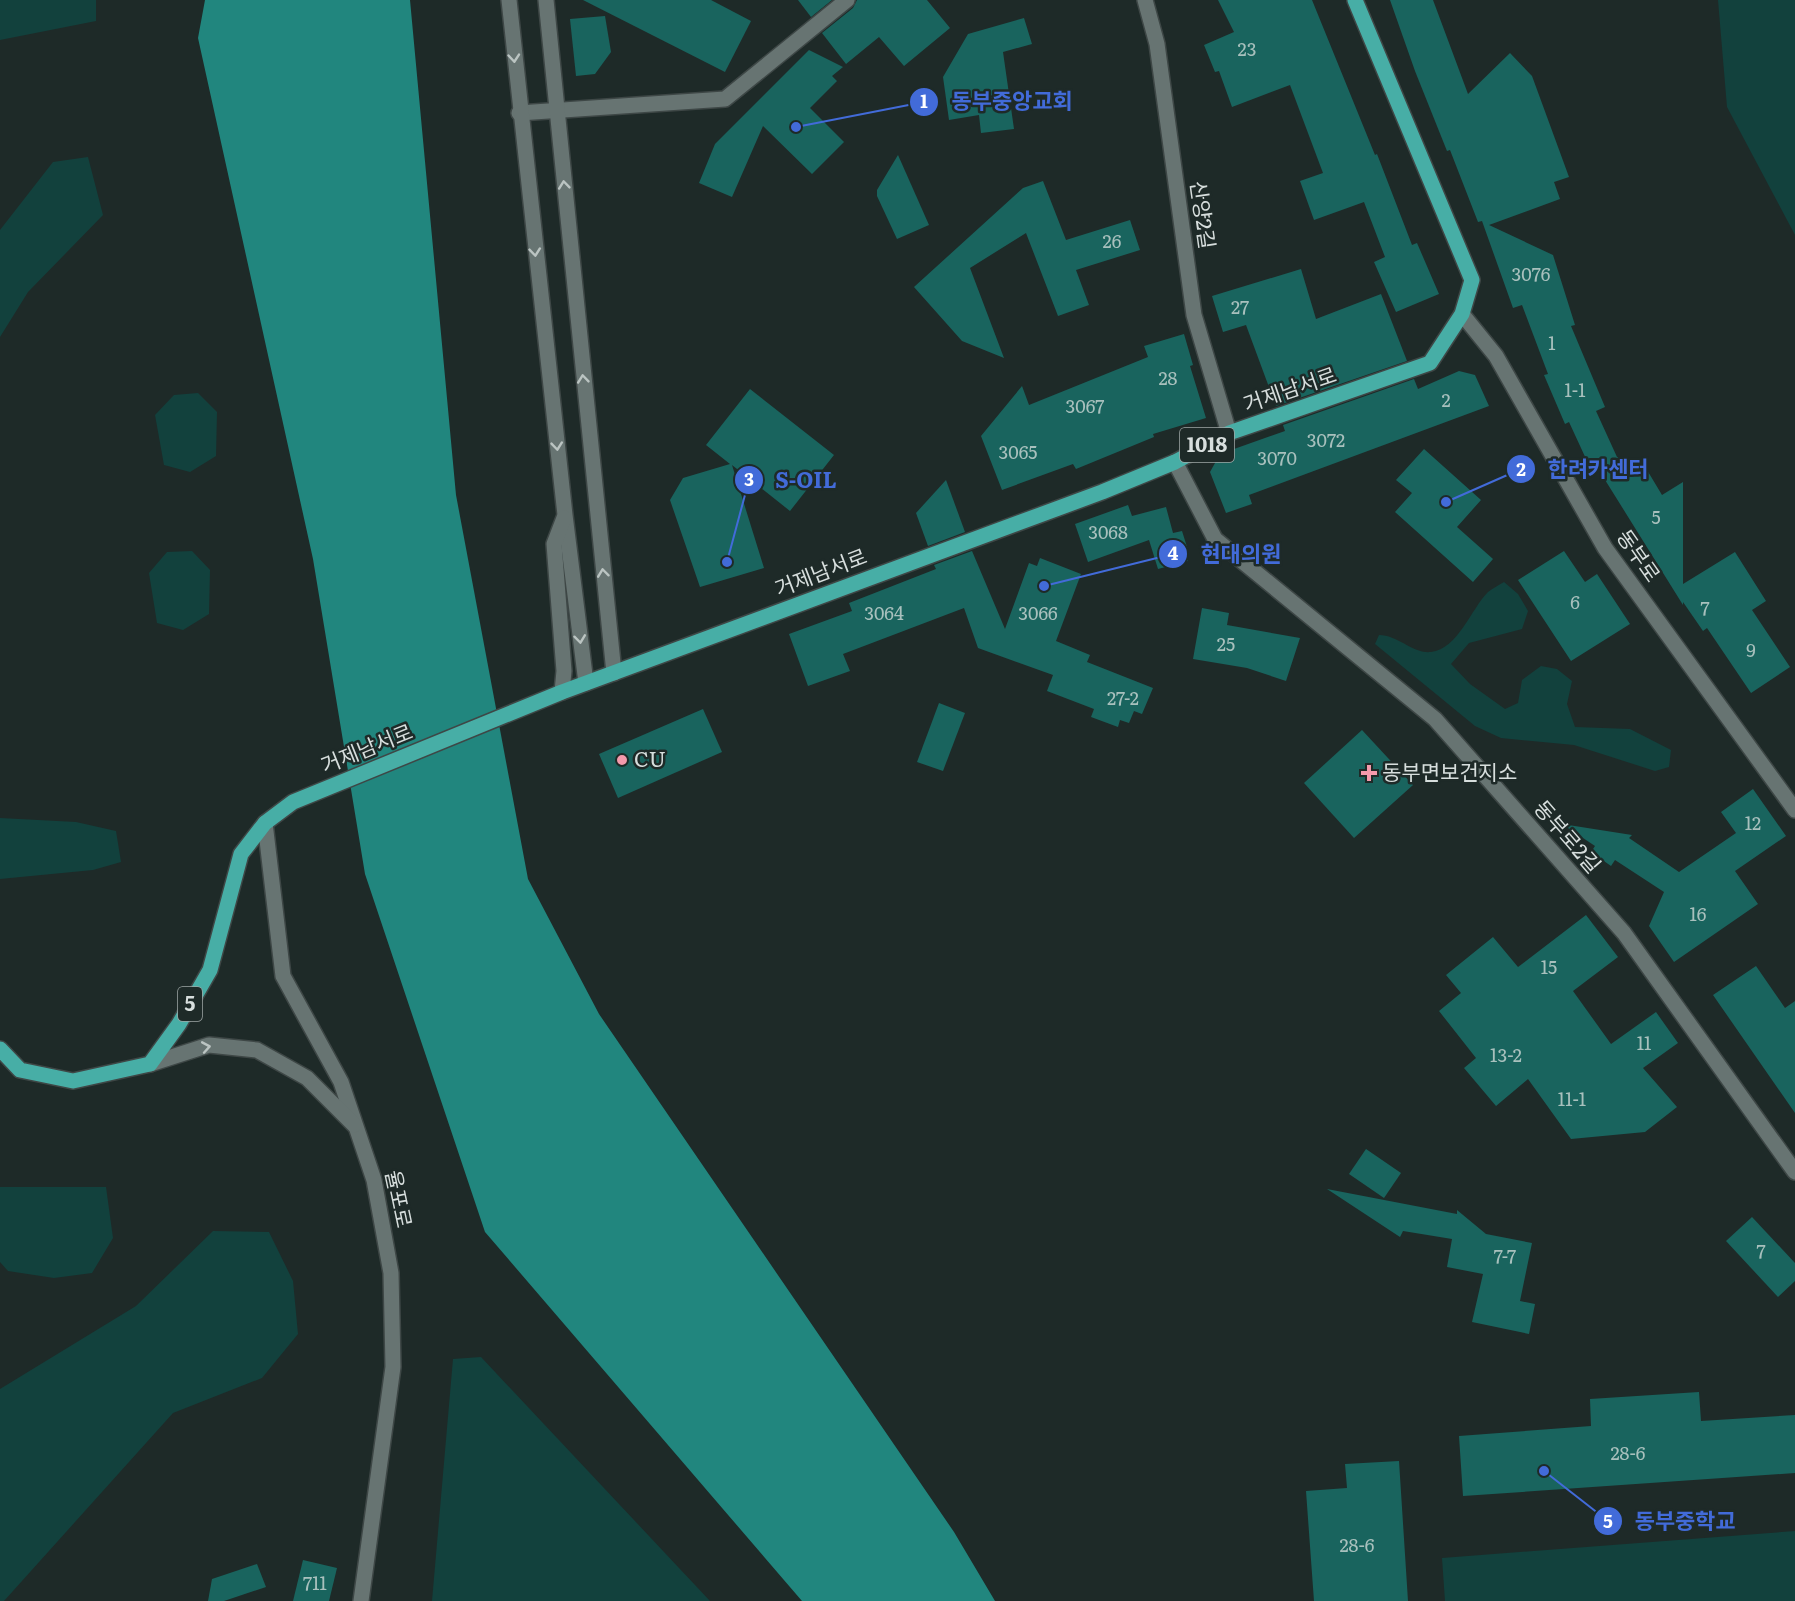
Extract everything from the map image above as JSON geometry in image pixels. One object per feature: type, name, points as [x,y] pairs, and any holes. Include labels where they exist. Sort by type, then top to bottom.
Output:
[{"type":"main road","name":"거제남서로","points":[[150,1064],[178,1024],[210,970],[241,854],[265,823],[293,802],[586,683],[1175,462],[1229,433],[1430,363],[1462,314],[1472,280],[1355,0]]},
{"type":"main road","points":[[0,1049],[20,1070],[73,1081],[150,1064]]},
{"type":"street","points":[[509,0],[519,113],[564,515],[586,683]]},
{"type":"street","points":[[546,0],[614,673]]},
{"type":"street","points":[[519,113],[725,99],[847,0]]},
{"type":"street","name":"산양2길","points":[[1145,0],[1157,44],[1194,315],[1229,433]]},
{"type":"street","name":"동부로","points":[[1462,314],[1496,356],[1605,548],[1795,810]]},
{"type":"street","name":"동부로2길","points":[[1175,462],[1215,539],[1436,719],[1624,933],[1795,1172]]},
{"type":"street","points":[[559,694],[564,671],[554,544],[564,515]]},
{"type":"street","name":"율포로","points":[[265,823],[284,976],[341,1082],[374,1180],[392,1273],[393,1367],[361,1601]]},
{"type":"street","points":[[150,1064],[209,1045],[257,1050],[307,1078],[357,1129]]},
{"type":"shaded area","points":[[0,0],[96,0],[96,21],[0,40]]},
{"type":"shaded area","points":[[1718,0],[1795,0],[1795,235],[1727,107]]},
{"type":"shaded area","points":[[88,157],[103,215],[28,292],[0,337],[0,230],[53,162]]},
{"type":"shaded area","points":[[198,393],[217,412],[216,456],[190,472],[164,465],[155,415],[174,395]]},
{"type":"shaded area","points":[[192,551],[210,570],[209,614],[183,630],[157,623],[149,573],[167,552]]},
{"type":"shaded area","points":[[1504,582],[1518,594],[1528,611],[1522,629],[1469,643],[1451,664],[1470,684],[1505,709],[1518,703],[1522,680],[1541,666],[1557,669],[1572,681],[1567,704],[1575,727],[1630,729],[1671,750],[1669,767],[1655,771],[1574,745],[1501,738],[1475,726],[1375,644],[1379,635],[1393,638],[1424,652],[1441,649],[1456,636],[1488,592]]},
{"type":"shaded area","points":[[0,818],[76,822],[116,831],[121,862],[93,870],[0,879]]},
{"type":"shaded area","points":[[0,1187],[106,1187],[113,1238],[92,1273],[54,1278],[8,1271],[0,1262]]},
{"type":"shaded area","points":[[213,1231],[269,1232],[293,1281],[298,1334],[262,1378],[173,1413],[4,1601],[0,1601],[0,1389],[136,1306]]},
{"type":"shaded area","points":[[481,1357],[710,1601],[432,1601],[453,1359]]},
{"type":"shaded area","points":[[1795,1531],[1795,1601],[1445,1601],[1442,1558]]},
{"type":"water","points":[[205,0],[410,0],[456,495],[528,879],[599,1014],[954,1532],[995,1601],[802,1601],[485,1232],[365,874],[313,559],[198,38]]},
{"type":"building","points":[[583,0],[711,0],[751,21],[725,72]]},
{"type":"building","points":[[798,0],[832,0],[811,17]]},
{"type":"building","points":[[857,0],[927,0],[950,28],[904,66],[879,37],[846,64],[822,33],[853,8]]},
{"type":"building","points":[[1218,0],[1312,0],[1375,155],[1377,154],[1412,245],[1417,243],[1439,294],[1396,312],[1374,262],[1385,257],[1364,202],[1314,220],[1300,181],[1323,173],[1290,85],[1232,107],[1219,71],[1215,72],[1204,45],[1234,32]]},
{"type":"building","points":[[1390,0],[1433,0],[1468,94],[1510,53],[1532,76],[1569,177],[1554,182],[1560,199],[1489,225],[1553,255],[1575,325],[1571,326],[1605,407],[1596,411],[1617,457],[1644,465],[1662,495],[1683,482],[1683,584],[1735,552],[1766,601],[1752,610],[1790,667],[1751,693],[1707,628],[1703,631],[1683,602],[1683,605],[1592,459],[1587,461],[1569,422],[1565,424],[1544,375],[1548,374],[1522,305],[1513,308],[1482,221],[1478,222],[1450,150],[1447,151]]},
{"type":"building","points":[[605,16],[611,52],[595,74],[576,76],[570,19]]},
{"type":"building","points":[[1024,18],[1032,44],[1003,52],[1014,129],[981,133],[979,115],[949,120],[943,77],[968,34]]},
{"type":"building","points":[[809,50],[843,67],[832,76],[837,81],[810,108],[844,142],[812,174],[763,126],[732,197],[699,183],[715,144]]},
{"type":"building","points":[[898,155],[929,225],[897,239],[877,196],[877,190]]},
{"type":"building","points":[[1043,181],[1066,240],[1130,220],[1140,250],[1076,270],[1089,305],[1058,316],[1026,233],[970,268],[1004,358],[962,341],[914,287],[1023,188]]},
{"type":"building","points":[[1301,269],[1316,319],[1381,294],[1407,361],[1276,406],[1246,325],[1223,332],[1212,296]]},
{"type":"building","points":[[1184,334],[1193,365],[1190,366],[1206,418],[1153,434],[1154,437],[1076,469],[1073,464],[1002,490],[981,436],[1022,386],[1029,405],[1148,357],[1144,346]]},
{"type":"building","points":[[1459,371],[1475,375],[1489,406],[1249,495],[1252,504],[1226,513],[1210,472],[1220,454],[1285,431],[1283,425],[1414,379],[1418,389]]},
{"type":"building","points":[[750,389],[834,455],[790,511],[732,465],[764,568],[700,587],[670,500],[683,478],[730,464],[706,445]]},
{"type":"building","points":[[1424,449],[1481,500],[1457,527],[1493,559],[1473,582],[1395,512],[1412,493],[1396,480]]},
{"type":"building","points":[[946,480],[965,532],[928,546],[916,513]]},
{"type":"building","points":[[1128,505],[1132,516],[1166,507],[1173,533],[1182,531],[1188,550],[1188,561],[1158,569],[1149,540],[1088,562],[1075,524]]},
{"type":"building","points":[[972,551],[1005,629],[1029,563],[1037,566],[1040,558],[1081,574],[1056,641],[1090,655],[1087,662],[1153,688],[1142,714],[1134,711],[1129,723],[1120,720],[1118,727],[1091,717],[1094,709],[1047,691],[1053,675],[978,648],[964,608],[843,654],[850,671],[808,686],[789,634],[852,611],[849,603],[936,569],[934,565]]},
{"type":"building","points":[[1564,551],[1585,582],[1597,574],[1630,624],[1571,661],[1518,580]]},
{"type":"building","points":[[1202,608],[1229,613],[1227,625],[1300,638],[1286,681],[1247,668],[1193,659]]},
{"type":"building","points":[[939,703],[965,713],[943,771],[917,762]]},
{"type":"building","points":[[703,709],[722,752],[618,798],[599,754]]},
{"type":"building","points":[[1362,730],[1413,785],[1354,838],[1304,783]]},
{"type":"building","points":[[1753,789],[1786,836],[1735,871],[1758,904],[1674,962],[1649,926],[1664,892],[1615,860],[1611,866],[1591,852],[1595,846],[1562,824],[1632,835],[1629,838],[1679,872],[1736,833],[1721,812]]},
{"type":"building","points":[[1586,915],[1618,957],[1573,991],[1611,1044],[1656,1012],[1678,1043],[1643,1068],[1677,1107],[1645,1132],[1571,1139],[1528,1079],[1496,1106],[1464,1068],[1476,1058],[1439,1011],[1461,993],[1446,975],[1493,937],[1518,967]]},
{"type":"building","points":[[1756,966],[1785,1008],[1795,1001],[1795,1113],[1713,995]]},
{"type":"building","points":[[1366,1149],[1401,1173],[1384,1198],[1349,1174]]},
{"type":"building","points":[[1327,1189],[1457,1214],[1457,1210],[1486,1234],[1532,1243],[1520,1301],[1535,1304],[1529,1334],[1472,1322],[1483,1274],[1447,1267],[1452,1239],[1403,1231],[1400,1237]]},
{"type":"building","points":[[1752,1217],[1795,1263],[1795,1281],[1778,1297],[1726,1241]]},
{"type":"building","points":[[1699,1392],[1701,1421],[1795,1415],[1795,1473],[1463,1496],[1459,1436],[1591,1426],[1590,1399]]},
{"type":"building","points":[[1399,1461],[1408,1601],[1314,1601],[1306,1491],[1347,1488],[1345,1464]]},
{"type":"building","points":[[303,1560],[337,1568],[329,1601],[293,1601]]},
{"type":"building","points":[[257,1564],[266,1587],[224,1601],[208,1601],[212,1579]]},
{"type":"place","name":"동부중앙교회","points":[[796,127]]},
{"type":"place","name":"한려카센터","points":[[1446,502]]},
{"type":"place","name":"S-OIL","points":[[727,562]]},
{"type":"place","name":"현대의원","points":[[1044,586]]},
{"type":"place","name":"CU","points":[[622,760]]},
{"type":"place","name":"동부면보건지소","points":[[1369,773]]},
{"type":"place","name":"동부중학교","points":[[1544,1471]]}]
